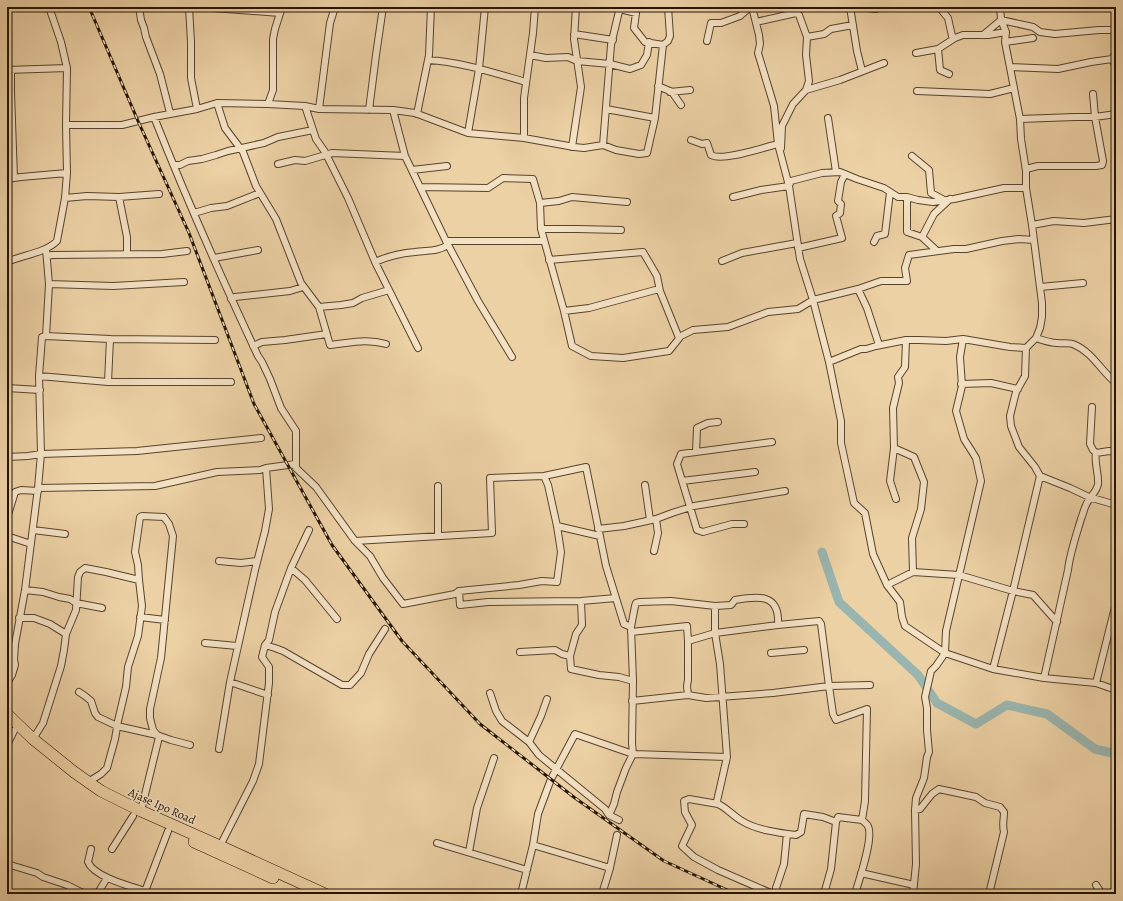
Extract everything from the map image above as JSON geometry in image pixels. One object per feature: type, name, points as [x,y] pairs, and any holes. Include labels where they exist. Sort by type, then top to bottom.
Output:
[{"type":"highway","name":"Ajase Ipo Road","points":[[7,714],[33,739],[74,772],[137,814],[220,846],[324,894]]},
{"type":"highway","name":"Ajase Ipo Road","points":[[10,728],[88,790],[168,830],[307,894]]},
{"type":"street","points":[[46,336],[49,284],[46,252],[57,241],[65,198],[67,173],[67,68],[61,42],[49,7]]},
{"type":"street","points":[[139,7],[141,20],[160,74],[170,114]]},
{"type":"street","points":[[189,7],[191,78],[197,109]]},
{"type":"street","points":[[199,7],[281,10],[275,29],[273,90],[268,104]]},
{"type":"street","points":[[319,109],[330,23],[335,7]]},
{"type":"street","points":[[369,110],[383,7]]},
{"type":"street","points":[[417,114],[428,60],[431,7]]},
{"type":"street","points":[[468,133],[479,69],[486,7]]},
{"type":"street","points":[[524,138],[524,98],[535,7]]},
{"type":"street","points":[[572,147],[581,87],[574,39],[576,7]]},
{"type":"street","points":[[612,7],[636,13],[634,28],[645,42],[663,44],[668,41],[670,36],[668,7]]},
{"type":"street","points":[[707,41],[710,23],[721,23],[740,16],[751,7],[759,35],[760,44],[758,53],[774,106],[778,144],[789,186],[800,259],[813,300],[842,421],[841,443],[854,503],[865,514],[873,554],[887,585],[900,602],[905,626],[945,653],[993,669],[1044,678],[1096,683],[1116,690]]},
{"type":"street","points":[[781,153],[782,126],[793,104],[806,90],[810,81],[806,55],[807,37],[799,15],[790,7]]},
{"type":"street","points":[[850,7],[857,51],[862,71]]},
{"type":"street","points":[[858,7],[876,9],[881,7]]},
{"type":"street","points":[[940,7],[948,18],[952,36],[955,38]]},
{"type":"street","points":[[993,669],[1040,476],[1035,466],[1019,447],[1011,426],[1010,416],[1014,398],[1025,376],[1026,348],[1036,338],[1042,317],[1042,303],[1026,188],[1026,169],[1021,139],[1020,119],[1005,42],[1006,32],[1001,20],[1000,7]]},
{"type":"street","points":[[603,145],[610,64],[613,40],[620,8]]},
{"type":"street","points":[[756,22],[796,12]]},
{"type":"street","points":[[983,35],[1001,20]]},
{"type":"street","points":[[1001,20],[1033,27],[1040,32],[1055,34],[1116,30]]},
{"type":"street","points":[[807,37],[824,34],[831,29],[853,25]]},
{"type":"street","points":[[916,54],[938,49],[955,38],[964,35],[983,35],[1006,32]]},
{"type":"street","points":[[574,34],[613,40]]},
{"type":"street","points":[[1005,42],[1033,38]]},
{"type":"street","points":[[530,55],[546,58],[568,57],[577,61],[610,64],[630,69],[641,65],[647,55],[649,42]]},
{"type":"street","points":[[66,125],[122,125],[197,109],[217,103],[305,106],[319,109],[393,110],[417,114],[468,133],[524,138],[572,147],[584,148],[603,145],[616,150],[639,154],[647,153],[654,118],[663,44]]},
{"type":"street","points":[[938,49],[940,70],[949,74]]},
{"type":"street","points":[[1112,59],[1116,52]]},
{"type":"street","points":[[1010,67],[1058,69],[1112,59]]},
{"type":"street","points":[[1112,59],[1115,65],[1116,73]]},
{"type":"street","points":[[428,60],[442,61],[479,69],[526,82]]},
{"type":"street","points":[[806,90],[840,80],[884,63]]},
{"type":"street","points":[[14,178],[9,70],[67,68]]},
{"type":"street","points":[[658,86],[670,92],[681,105]]},
{"type":"street","points":[[917,91],[990,94],[1014,88]]},
{"type":"street","points":[[670,92],[690,90]]},
{"type":"street","points":[[1026,169],[1038,166],[1102,165],[1103,161],[1095,117],[1093,94]]},
{"type":"street","points":[[217,103],[226,128],[241,148],[256,186],[276,219],[300,283],[319,307],[330,345],[358,341],[373,341],[386,344]]},
{"type":"street","points":[[305,106],[316,139],[348,198],[389,290],[418,348]]},
{"type":"street","points":[[606,109],[654,118]]},
{"type":"street","points":[[393,110],[405,156],[447,243],[478,301],[512,357]]},
{"type":"street","points":[[1020,119],[1075,116],[1095,117],[1116,114]]},
{"type":"street","points":[[154,117],[231,299],[270,379],[281,408],[296,432],[296,468],[316,487],[355,541],[370,556],[383,578],[403,604],[455,594],[459,591],[519,585],[542,581],[557,582],[561,552],[548,485],[544,476]]},
{"type":"street","points":[[828,118],[836,172]]},
{"type":"street","points":[[174,165],[180,165],[188,161],[202,159],[228,151],[264,143],[278,137],[313,130]]},
{"type":"street","points":[[691,140],[702,144],[706,143],[711,155],[715,158],[737,155],[778,144]]},
{"type":"street","points":[[278,164],[294,160],[305,161],[332,153],[405,156]]},
{"type":"street","points":[[912,156],[929,170],[931,193],[947,200]]},
{"type":"street","points":[[412,170],[447,166]]},
{"type":"street","points":[[789,186],[791,181],[822,173],[840,172],[856,180],[884,188],[898,197],[907,197],[933,202],[1004,188],[1026,188]]},
{"type":"street","points":[[7,179],[67,173]]},
{"type":"street","points":[[722,261],[742,252],[842,238],[836,216],[840,213],[841,204],[838,201],[841,182],[845,174]]},
{"type":"street","points":[[420,187],[488,188],[503,178],[533,179],[540,203],[541,229],[564,311],[572,346],[591,356],[623,358],[669,351],[681,336],[693,330],[728,327],[768,312],[798,309],[813,300],[858,289],[881,281],[907,281],[905,268],[909,255],[954,249],[966,249],[1019,239],[1034,240]]},
{"type":"street","points":[[733,197],[761,190],[789,186]]},
{"type":"street","points":[[874,242],[877,236],[885,234],[890,192]]},
{"type":"street","points":[[194,213],[211,208],[227,206],[260,193]]},
{"type":"street","points":[[65,198],[87,196],[120,197],[159,194]]},
{"type":"street","points":[[120,197],[127,236],[126,254]]},
{"type":"street","points":[[540,203],[559,201],[572,197],[628,202]]},
{"type":"street","points":[[907,197],[907,232],[922,237],[937,251]]},
{"type":"street","points":[[922,237],[934,214],[947,200]]},
{"type":"street","points":[[1032,225],[1054,221],[1084,223],[1116,219]]},
{"type":"street","points":[[541,229],[577,228],[621,230]]},
{"type":"street","points":[[376,262],[382,259],[415,252],[442,249],[447,243],[544,241]]},
{"type":"street","points":[[214,258],[258,250]]},
{"type":"street","points":[[7,262],[17,257],[46,252],[52,255],[162,254],[187,251]]},
{"type":"street","points":[[549,260],[643,252],[657,276],[659,289],[679,338]]},
{"type":"street","points":[[49,284],[113,286],[184,282]]},
{"type":"street","points":[[1040,287],[1083,283]]},
{"type":"street","points":[[231,299],[290,291],[303,287]]},
{"type":"street","points":[[564,311],[589,308],[659,289]]},
{"type":"street","points":[[858,289],[867,308],[879,345]]},
{"type":"street","points":[[319,307],[353,303],[362,298],[389,290]]},
{"type":"street","points":[[253,346],[262,342],[327,334]]},
{"type":"street","points":[[7,683],[16,665],[14,652],[25,590],[38,490],[41,454],[39,376],[42,337],[215,340]]},
{"type":"street","points":[[1036,338],[1055,344],[1074,344],[1081,347],[1116,383]]},
{"type":"street","points":[[108,382],[110,339]]},
{"type":"street","points":[[829,362],[861,349],[906,340],[946,341],[963,339],[1003,346],[1026,348]]},
{"type":"street","points":[[913,894],[916,864],[916,798],[924,778],[926,757],[929,752],[927,708],[924,697],[931,671],[945,653],[946,631],[981,482],[976,458],[964,439],[956,411],[961,384],[960,357],[963,339]]},
{"type":"street","points":[[896,499],[890,480],[894,448],[892,408],[899,383],[898,377],[905,367],[906,340]]},
{"type":"street","points":[[39,376],[108,382],[231,382]]},
{"type":"street","points":[[961,384],[990,383],[1018,389]]},
{"type":"street","points":[[7,388],[40,390]]},
{"type":"street","points":[[1044,678],[1070,557],[1084,508],[1089,498],[1096,490],[1098,484],[1095,458],[1096,453],[1090,444],[1092,407]]},
{"type":"street","points":[[696,452],[697,428],[708,423],[718,422]]},
{"type":"street","points":[[7,457],[41,454],[137,451],[262,438]]},
{"type":"street","points":[[744,524],[732,524],[703,532],[697,530],[677,464],[681,454],[772,442]]},
{"type":"street","points":[[894,448],[914,457],[924,482],[921,509],[912,538],[913,572]]},
{"type":"street","points":[[1096,453],[1109,451],[1116,452]]},
{"type":"street","points":[[7,518],[15,492],[21,490],[155,486],[217,472],[260,470],[295,464]]},
{"type":"street","points":[[355,541],[492,533],[490,478],[544,476],[586,467],[606,566],[624,624],[631,630],[687,626],[688,695]]},
{"type":"street","points":[[219,749],[237,646],[269,509],[266,468]]},
{"type":"street","points":[[682,481],[755,472]]},
{"type":"street","points":[[1040,476],[1070,488],[1089,498],[1116,505]]},
{"type":"street","points":[[644,485],[658,533],[654,551]]},
{"type":"street","points":[[438,486],[438,536]]},
{"type":"street","points":[[598,529],[624,526],[653,520],[672,512],[690,507],[785,491]]},
{"type":"street","points":[[88,782],[101,774],[107,768],[118,726],[118,720],[126,687],[128,667],[138,636],[142,606],[138,580],[138,565],[135,552],[140,517],[164,517],[169,524],[173,536],[161,658],[150,708],[150,718],[153,730],[159,737],[137,814],[112,849]]},
{"type":"street","points":[[557,526],[600,536]]},
{"type":"street","points":[[33,530],[65,534]]},
{"type":"street","points":[[220,846],[253,781],[259,764],[269,683],[268,667],[262,657],[265,645],[269,640],[275,612],[291,568],[309,530]]},
{"type":"street","points":[[7,536],[31,544]]},
{"type":"street","points":[[219,561],[241,563],[257,561]]},
{"type":"street","points":[[33,739],[43,723],[64,650],[66,634],[76,610],[78,577],[80,572],[85,568],[138,580]]},
{"type":"street","points":[[291,568],[305,580],[336,619]]},
{"type":"street","points":[[887,585],[913,572],[959,575],[1032,595],[1057,622]]},
{"type":"street","points":[[25,590],[43,592],[59,598],[70,599],[76,603],[102,608]]},
{"type":"street","points":[[459,591],[460,605],[488,602],[581,601],[616,598]]},
{"type":"street","points":[[609,814],[614,804],[626,768],[633,754],[631,630],[636,603],[671,601],[715,606],[731,605],[735,600],[751,597],[767,598],[775,606],[778,617],[778,625]]},
{"type":"street","points":[[581,601],[582,625],[576,634],[570,656],[571,669],[599,675],[619,677],[633,681]]},
{"type":"street","points":[[1096,683],[1116,603]]},
{"type":"street","points":[[715,606],[715,633],[720,664],[727,757],[717,801],[718,804]]},
{"type":"street","points":[[140,617],[165,620]]},
{"type":"street","points":[[19,618],[34,618],[50,624],[66,634]]},
{"type":"street","points":[[688,641],[715,633],[819,621],[821,624],[833,714],[836,720],[868,710],[865,801],[862,820]]},
{"type":"street","points":[[265,645],[283,651],[342,685],[350,685],[360,672],[369,654],[385,629]]},
{"type":"street","points":[[205,643],[237,646]]},
{"type":"street","points":[[520,652],[555,650],[570,656]]},
{"type":"street","points":[[771,653],[804,650]]},
{"type":"street","points":[[230,682],[268,695]]},
{"type":"street","points":[[632,700],[688,695],[706,698],[829,686],[870,686]]},
{"type":"street","points":[[79,692],[91,701],[98,717],[118,726],[157,735],[190,745]]},
{"type":"street","points":[[490,693],[496,711],[502,721],[529,742],[539,755],[605,809],[609,814],[619,820]]},
{"type":"street","points":[[529,742],[547,699]]},
{"type":"street","points":[[7,745],[10,728]]},
{"type":"street","points":[[521,894],[538,814],[556,769],[575,734],[633,754],[727,757]]},
{"type":"street","points":[[469,852],[478,808],[494,758]]},
{"type":"street","points":[[915,810],[920,809],[932,794],[939,789],[976,797],[985,803],[1000,807],[1004,812],[1002,826],[1004,832],[989,894]]},
{"type":"street","points":[[773,894],[718,870],[694,857],[682,846],[692,825],[685,812],[684,801],[689,799],[718,804],[750,825],[787,834],[796,835],[801,832],[804,814],[824,817],[836,822]]},
{"type":"street","points":[[824,894],[831,869],[836,822],[838,817],[862,820],[868,825],[870,831],[868,850],[855,894]]},
{"type":"street","points":[[91,849],[88,862],[89,866],[107,878],[144,892],[168,830]]},
{"type":"street","points":[[778,894],[776,888],[784,864],[787,834]]},
{"type":"street","points":[[602,894],[610,868],[616,836]]},
{"type":"street","points":[[438,843],[527,870]]},
{"type":"street","points":[[532,845],[610,868]]},
{"type":"street","points":[[7,864],[37,873],[43,877],[79,890],[85,894]]},
{"type":"street","points":[[861,873],[914,885]]},
{"type":"street","points":[[98,893],[107,878]]},
{"type":"street","points":[[1096,884],[1102,894]]},
{"type":"waterway","points":[[822,552],[839,602],[918,675],[937,703],[976,724],[1007,705],[1047,714],[1095,749],[1116,754]]},
{"type":"railway","points":[[89,7],[138,121],[189,233],[254,404],[332,545],[402,641],[480,724],[575,798],[664,861],[736,894]]}]
